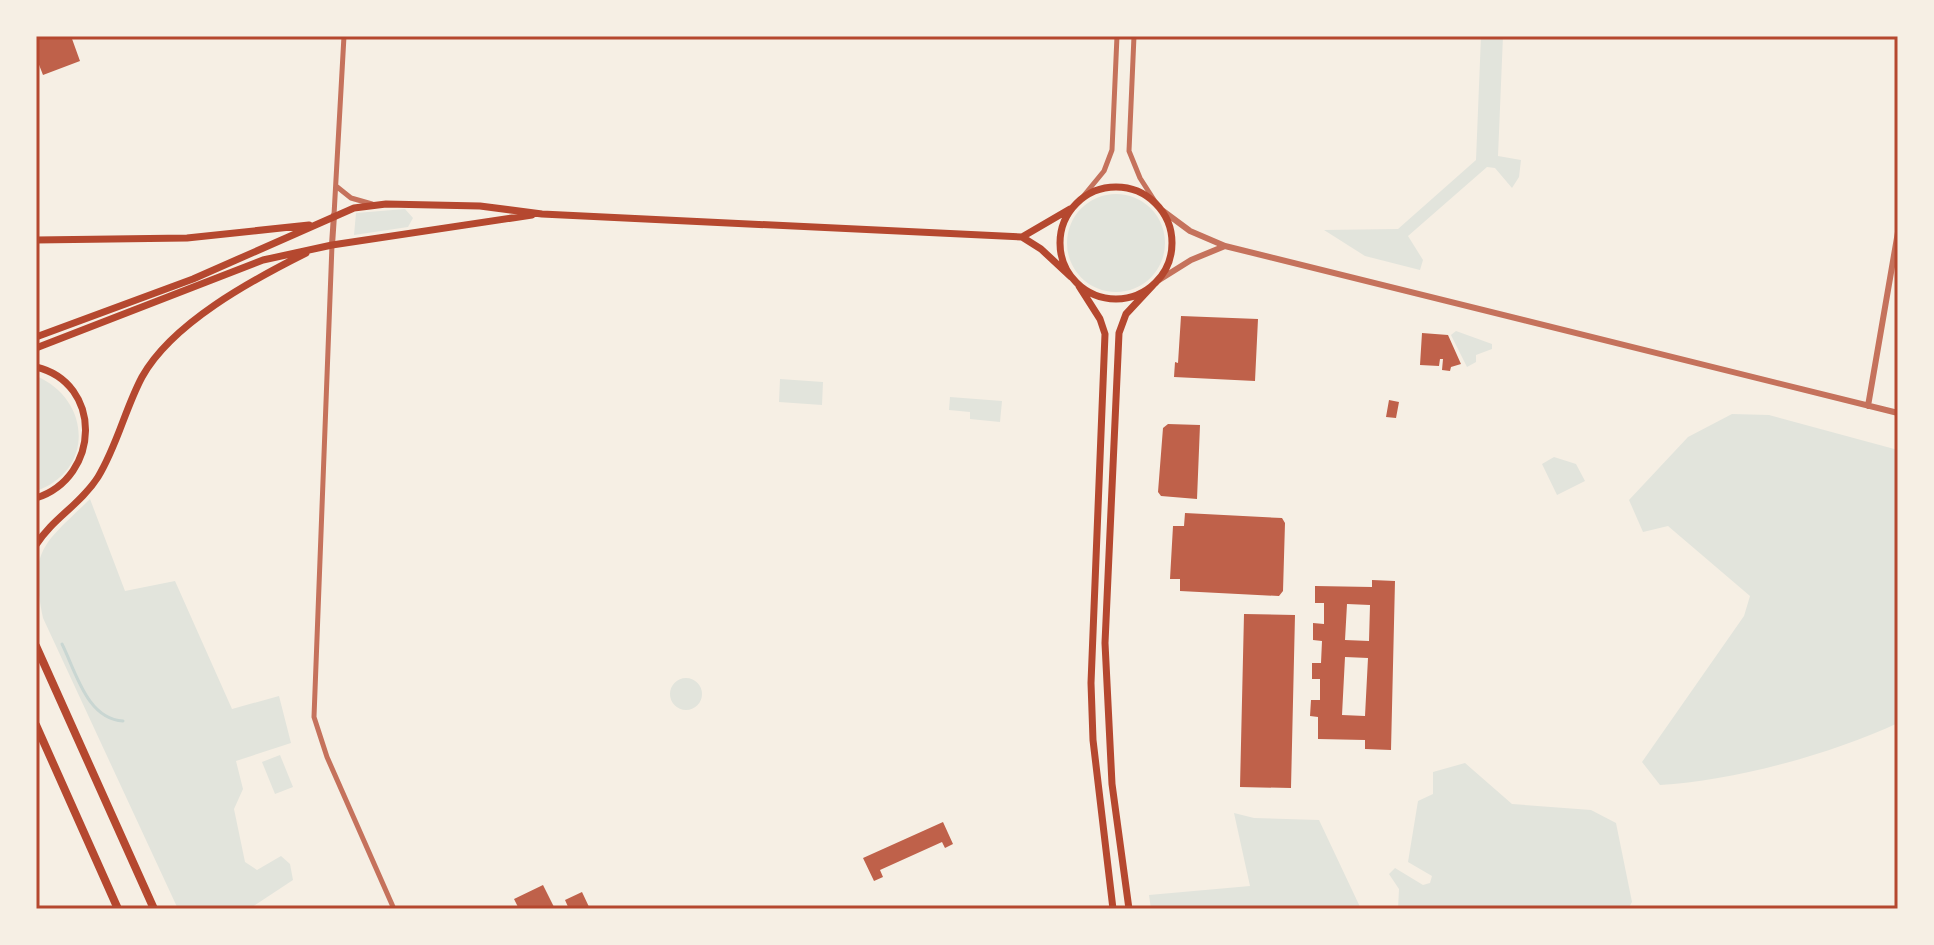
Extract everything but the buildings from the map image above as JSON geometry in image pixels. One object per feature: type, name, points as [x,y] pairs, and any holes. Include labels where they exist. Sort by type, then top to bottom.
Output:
[{"type":"highway","points":[[36,646],[154,909]]},
{"type":"highway","points":[[36,725],[118,909]]},
{"type":"main road","points":[[1022,237],[1072,208],[1081,199],[1114,186],[1142,193],[1156,203],[1163,211],[1173,242],[1171,258],[1156,283],[1126,314],[1119,333],[1106,674],[1112,784],[1129,909]]},
{"type":"main road","points":[[36,337],[193,279],[334,215],[373,205],[474,206],[542,214],[1022,237],[1041,249],[1079,286],[1096,311],[1105,334],[1091,674],[1096,772],[1113,909]]},
{"type":"main road","points":[[1071,277],[1060,245],[1061,230],[1072,208]]},
{"type":"main road","points":[[36,348],[251,264],[332,245],[542,214]]},
{"type":"main road","points":[[36,240],[187,238],[315,224]]},
{"type":"main road","points":[[36,545],[97,479],[111,454],[141,380],[166,345],[188,325],[249,285],[316,249]]},
{"type":"main road","points":[[1079,286],[1110,299],[1126,298],[1156,283]]},
{"type":"main road","points":[[36,367],[57,378],[70,391],[86,425],[87,441],[74,473],[63,485],[36,498]]},
{"type":"street","points":[[344,36],[332,245],[314,717],[316,731],[394,909]]},
{"type":"street","points":[[1081,199],[1104,171],[1112,150],[1117,36]]},
{"type":"street","points":[[1134,36],[1129,151],[1140,178],[1156,203]]},
{"type":"street","points":[[336,186],[351,198],[373,205]]},
{"type":"street","points":[[474,206],[479,214],[474,223]]},
{"type":"street","points":[[1163,211],[1190,231],[1225,246],[1898,413]]},
{"type":"street","points":[[1868,406],[1898,232]]},
{"type":"street","points":[[1156,283],[1225,246]]},
{"type":"street","points":[[1092,603],[1099,611],[1107,604]]},
{"type":"street","points":[[1091,674],[1099,667],[1106,674]]},
{"type":"shaded area","points":[[1481,36],[1503,36],[1498,156],[1521,160],[1519,177],[1512,188],[1495,168],[1487,167],[1408,236],[1423,260],[1420,270],[1365,256],[1324,230],[1398,229],[1476,160]]},
{"type":"shaded area","points":[[1116,194],[1135,198],[1151,208],[1161,224],[1165,243],[1161,262],[1151,278],[1135,288],[1116,292],[1097,288],[1081,278],[1071,262],[1067,243],[1071,224],[1081,208],[1097,198]]},
{"type":"shaded area","points":[[405,209],[413,218],[408,227],[354,235],[356,213]]},
{"type":"shaded area","points":[[1456,331],[1492,344],[1492,349],[1476,355],[1476,362],[1467,367],[1451,335]]},
{"type":"shaded area","points":[[36,376],[54,387],[68,401],[76,417],[79,435],[69,468],[55,481],[36,491]]},
{"type":"shaded area","points":[[780,379],[823,382],[822,405],[779,402]]},
{"type":"shaded area","points":[[950,397],[1002,401],[1000,422],[970,419],[970,412],[949,410]]},
{"type":"shaded area","points":[[1732,414],[1769,415],[1898,450],[1898,723],[1843,745],[1782,764],[1719,778],[1660,785],[1642,762],[1744,616],[1750,596],[1668,526],[1643,532],[1629,500],[1688,437]]},
{"type":"shaded area","points":[[1554,457],[1576,464],[1585,481],[1557,495],[1542,464]]},
{"type":"shaded area","points":[[90,499],[125,591],[175,581],[232,709],[279,696],[291,743],[236,761],[243,789],[234,809],[245,862],[257,870],[281,856],[290,864],[293,880],[249,909],[178,909],[43,618],[38,577],[43,550],[60,528]]},
{"type":"shaded area","points":[[686,678],[697,683],[702,694],[697,705],[686,710],[675,705],[670,694],[675,683]]},
{"type":"shaded area","points":[[280,755],[293,787],[275,794],[262,762]]},
{"type":"shaded area","points":[[1465,763],[1512,804],[1591,810],[1616,823],[1632,902],[1628,909],[1398,909],[1399,889],[1389,874],[1395,868],[1423,885],[1430,883],[1432,876],[1408,862],[1418,801],[1433,794],[1433,772]]},
{"type":"shaded area","points":[[1234,813],[1254,818],[1319,820],[1361,909],[1151,909],[1149,895],[1250,886]]},
{"type":"waterway","points":[[62,644],[92,703],[100,712],[123,721]]}]
